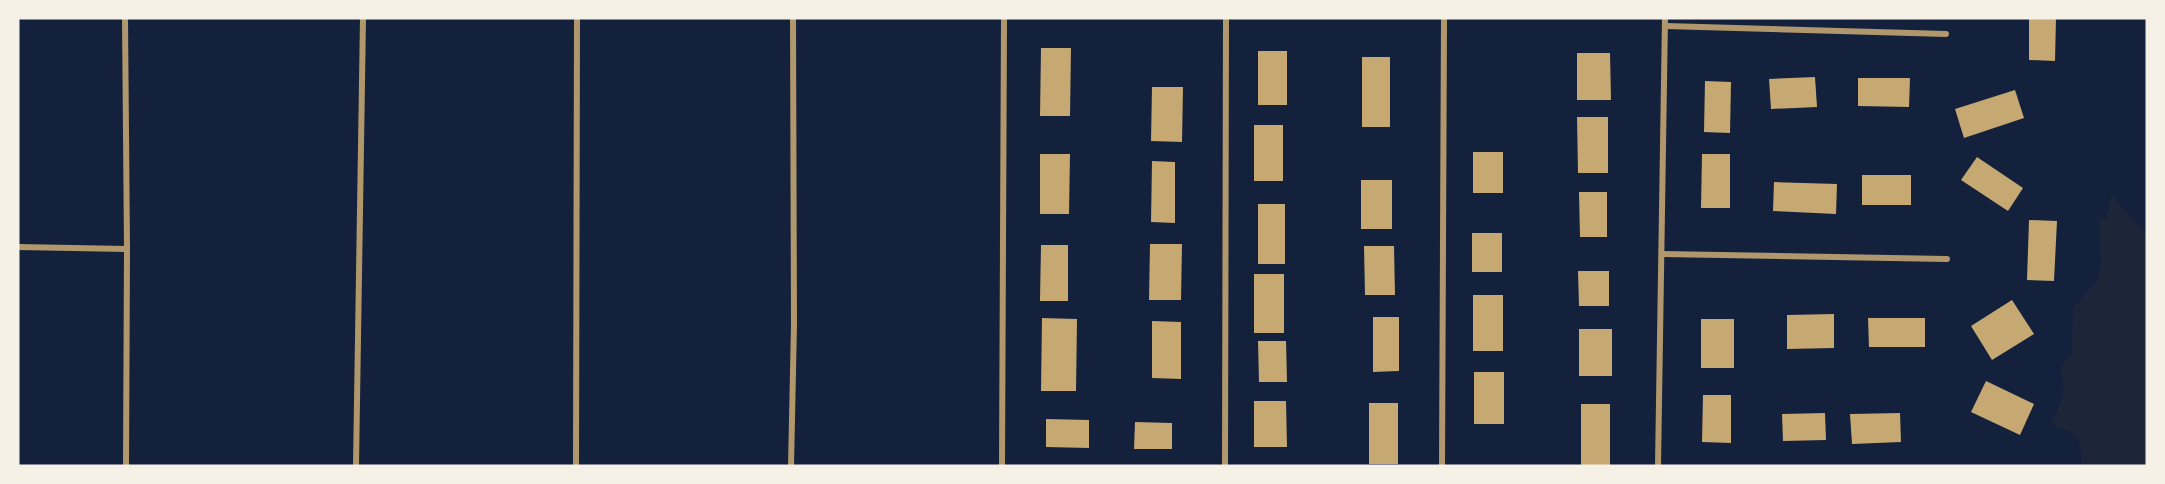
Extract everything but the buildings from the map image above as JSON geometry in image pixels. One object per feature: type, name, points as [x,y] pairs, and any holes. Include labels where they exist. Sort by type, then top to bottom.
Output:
[{"type":"street","points":[[125,18],[126,466]]},
{"type":"street","points":[[356,466],[363,18]]},
{"type":"street","points":[[576,466],[577,18]]},
{"type":"street","points":[[791,466],[794,324],[793,18]]},
{"type":"street","points":[[1002,466],[1004,18]]},
{"type":"street","points":[[1225,466],[1226,18]]},
{"type":"street","points":[[1443,466],[1444,18]]},
{"type":"street","points":[[1658,466],[1665,18]]},
{"type":"street","points":[[1665,26],[1946,34]]},
{"type":"street","points":[[18,247],[127,249]]},
{"type":"street","points":[[1662,254],[1947,260]]},
{"type":"shaded area","points":[[2111,194],[2147,236],[2147,466],[2083,466],[2079,443],[2073,434],[2051,424],[2064,391],[2060,368],[2072,354],[2073,308],[2097,281],[2101,264],[2099,218],[2107,219]]}]
